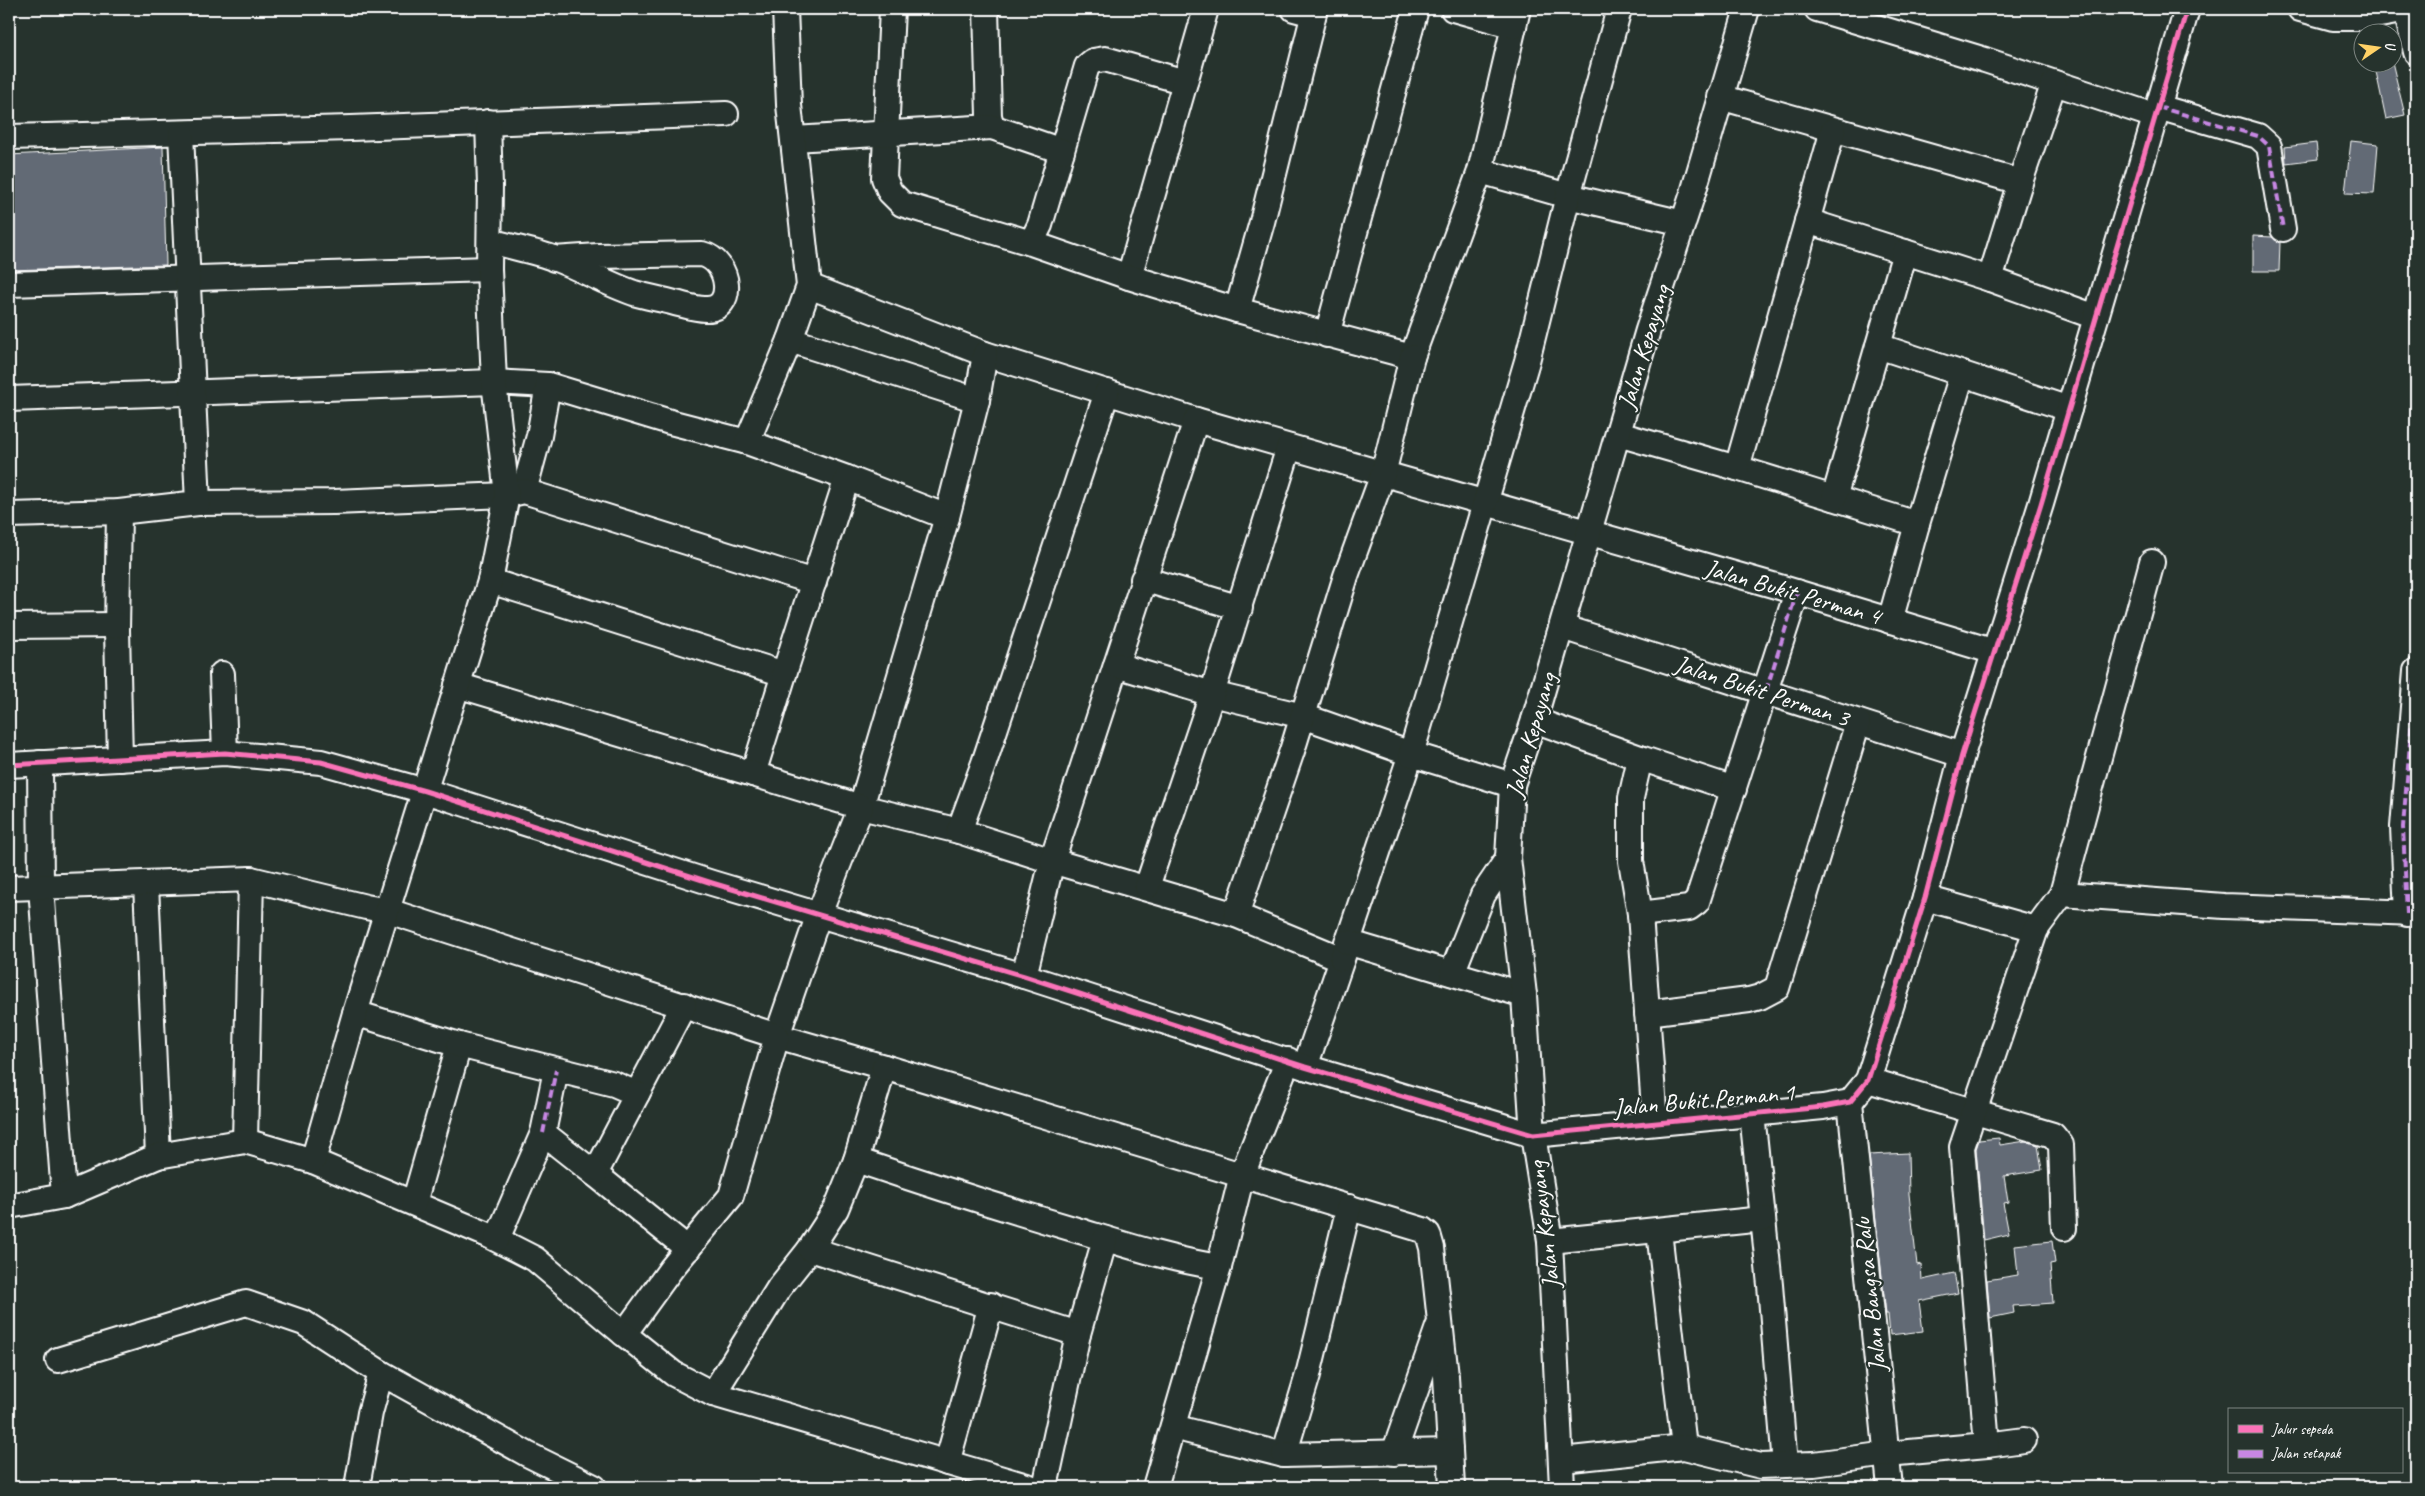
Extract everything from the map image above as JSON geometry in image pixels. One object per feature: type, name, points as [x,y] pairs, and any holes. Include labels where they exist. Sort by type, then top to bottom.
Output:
[{"type":"street","points":[[746,442],[790,340],[809,286],[789,105],[785,9]]},
{"type":"street","points":[[892,9],[884,178],[890,192],[902,204],[1031,243],[1129,277],[1237,310],[1412,357]]},
{"type":"street","points":[[986,9],[989,116],[992,127]]},
{"type":"street","points":[[1129,277],[1206,9]]},
{"type":"street","points":[[1327,335],[1416,9]]},
{"type":"street","points":[[1236,915],[1303,716],[1346,576],[1383,474],[1412,357],[1480,170],[1516,17],[1453,9]]},
{"type":"street","points":[[1155,1487],[1219,1267],[1242,1175],[1296,1064],[1345,950],[1411,754],[1526,361],[1568,196],[1619,9]]},
{"type":"street","name":"Jalan Kepayang","points":[[1562,1487],[1550,1241],[1533,1135],[1524,995],[1508,858],[1512,785],[1534,720],[1648,330],[1683,223],[1747,9]]},
{"type":"street","points":[[1817,9],[2054,83],[2157,112],[2258,136],[2269,146],[2283,229]]},
{"type":"street","points":[[1850,1102],[1868,1080],[1925,898],[1962,755],[2069,409],[2187,9]]},
{"type":"street","points":[[2300,9],[2333,18],[2364,18],[2409,10],[2416,52]]},
{"type":"street","points":[[1237,310],[1262,222],[1307,11]]},
{"type":"street","points":[[1031,243],[1040,225],[1087,66],[1093,61],[1106,59],[1186,82]]},
{"type":"street","points":[[1990,280],[2020,182],[2054,83]]},
{"type":"street","points":[[1720,97],[2020,182]]},
{"type":"street","points":[[9,137],[181,133],[726,114]]},
{"type":"street","points":[[488,122],[489,269],[494,382],[516,493]]},
{"type":"street","points":[[794,139],[992,127],[1062,151]]},
{"type":"street","points":[[1737,468],[1833,130]]},
{"type":"street","points":[[181,133],[198,503]]},
{"type":"street","points":[[1480,170],[1568,196],[1683,223]]},
{"type":"street","points":[[1807,221],[1990,280],[2096,318]]},
{"type":"street","points":[[490,241],[554,259],[634,293],[706,310],[720,304],[727,285],[724,272],[718,261],[711,256],[702,254],[598,256],[554,259]]},
{"type":"street","points":[[1834,498],[1905,252]]},
{"type":"street","points":[[9,284],[489,269]]},
{"type":"street","name":"Jalan Bukit Perman 4","points":[[809,286],[985,354],[1196,420],[1797,592],[1995,652]]},
{"type":"street","points":[[790,340],[977,400]]},
{"type":"street","points":[[1878,346],[2069,409]]},
{"type":"street","points":[[624,1334],[688,1249],[731,1196],[777,1036],[819,914],[861,808],[948,517],[977,400],[985,354]]},
{"type":"street","points":[[1890,621],[1962,374]]},
{"type":"street","points":[[9,399],[494,382],[548,385],[670,422],[746,442],[948,517]]},
{"type":"street","points":[[313,1161],[355,1013],[516,493],[538,436],[548,385]]},
{"type":"street","points":[[959,831],[987,754],[1107,392]]},
{"type":"street","points":[[1024,976],[1052,861],[1196,420]]},
{"type":"street","points":[[1618,434],[1737,468],[1917,524]]},
{"type":"street","points":[[1147,888],[1240,608],[1289,447]]},
{"type":"street","points":[[753,774],[847,478]]},
{"type":"street","points":[[9,514],[119,512],[198,503],[334,502],[516,493],[814,582]]},
{"type":"street","points":[[119,512],[117,625],[120,759]]},
{"type":"street","points":[[1987,1445],[1962,1147],[1972,1110],[2036,929],[2062,894],[2152,562]]},
{"type":"street","points":[[1143,580],[1240,608]]},
{"type":"street","points":[[490,581],[784,674]]},
{"type":"street","points":[[1640,914],[1689,908],[1697,902],[1797,592]]},
{"type":"street","points":[[9,626],[117,625]]},
{"type":"street","name":"Jalan Bukit Perman 3","points":[[1562,627],[1962,755]]},
{"type":"street","points":[[1116,665],[1212,694],[1303,716],[1411,754],[1512,785]]},
{"type":"street","points":[[2062,894],[2224,906],[2412,914],[2403,827],[2416,671]]},
{"type":"street","points":[[222,674],[225,754]]},
{"type":"street","points":[[457,685],[861,808],[959,831],[1345,950],[1452,973],[1524,995]]},
{"type":"street","points":[[1534,720],[1734,789]]},
{"type":"street","points":[[1647,1013],[1749,1000],[1760,997],[1777,988],[1858,722]]},
{"type":"street","points":[[9,765],[225,754],[321,762],[424,791],[703,880],[1024,976],[1296,1064],[1533,1135]]},
{"type":"street","points":[[1640,758],[1631,798],[1631,861],[1640,914],[1655,1123]]},
{"type":"street","points":[[40,763],[40,887],[64,1196]]},
{"type":"street","points":[[1452,973],[1483,895],[1508,858]]},
{"type":"street","points":[[9,888],[251,879],[366,908],[388,911],[777,1036],[1423,1230],[1428,1234],[1432,1248],[1440,1322],[1452,1487]]},
{"type":"street","points":[[244,1141],[251,879]]},
{"type":"street","points":[[146,884],[158,1156]]},
{"type":"street","points":[[1925,898],[2036,929]]},
{"type":"street","points":[[595,1174],[684,1005]]},
{"type":"street","points":[[355,1013],[459,1045],[614,1084],[637,1094]]},
{"type":"street","points":[[414,1203],[459,1045]]},
{"type":"street","points":[[713,1394],[780,1288],[836,1209],[856,1160],[884,1067]]},
{"type":"street","points":[[497,1239],[543,1133],[556,1070]]},
{"type":"street","points":[[1868,1080],[2053,1135],[2061,1145],[2064,1228]]},
{"type":"street","name":"Jalan Bukit Perman 1","points":[[1533,1135],[1824,1107],[1850,1102]]},
{"type":"street","name":"Jalan Bangsa Ralu","points":[[1850,1102],[1890,1487]]},
{"type":"street","points":[[1752,1114],[1785,1465]]},
{"type":"street","points":[[543,1133],[688,1249]]},
{"type":"street","points":[[9,1206],[64,1196],[158,1156],[244,1141],[313,1161],[497,1239],[535,1259],[674,1374],[713,1394],[1030,1487]]},
{"type":"street","points":[[856,1160],[992,1205],[1105,1239],[1186,1262],[1219,1267]]},
{"type":"street","points":[[1284,1455],[1308,1374],[1349,1207]]},
{"type":"street","points":[[1550,1241],[1763,1219]]},
{"type":"street","points":[[1659,1231],[1684,1446]]},
{"type":"street","points":[[1045,1487],[1078,1334],[1105,1239]]},
{"type":"street","points":[[810,1248],[1078,1334]]},
{"type":"street","points":[[58,1360],[246,1303],[304,1323],[380,1373],[527,1454],[594,1487]]},
{"type":"street","points":[[947,1463],[991,1305]]},
{"type":"street","points":[[1394,1453],[1440,1322]]},
{"type":"street","points":[[357,1487],[370,1413],[380,1373]]},
{"type":"street","points":[[1174,1427],[1284,1455],[1450,1451]]},
{"type":"street","points":[[1562,1460],[1684,1446],[1761,1466],[1814,1464],[1887,1454],[2024,1440]]},
{"type":"building","points":[[2376,72],[2394,72],[2405,115],[2386,119]]},
{"type":"building","points":[[2351,141],[2378,144],[2374,194],[2345,193]]},
{"type":"building","points":[[2316,143],[2318,159],[2286,163],[2285,147]]},
{"type":"building","points":[[163,147],[166,265],[9,270],[9,155]]},
{"type":"building","points":[[2253,236],[2272,237],[2280,242],[2279,271],[2253,271]]},
{"type":"building","points":[[1999,1138],[2000,1145],[2026,1141],[2038,1145],[2042,1170],[2004,1176],[2008,1202],[2003,1203],[2009,1234],[1984,1240],[1976,1149],[1979,1140]]},
{"type":"building","points":[[1908,1153],[1909,1194],[1917,1265],[1921,1264],[1922,1280],[1954,1273],[1958,1293],[1919,1301],[1923,1331],[1890,1335],[1888,1314],[1886,1314],[1869,1155]]},
{"type":"building","points":[[2052,1241],[2055,1263],[2050,1264],[2053,1303],[2013,1306],[2014,1313],[1990,1318],[1987,1280],[2018,1275],[2015,1245]]},
{"type":"marked path","points":[[2158,107],[2258,136],[2269,146],[2283,229]]},
{"type":"marked path","points":[[1766,691],[1797,592]]},
{"type":"marked path","points":[[2407,914],[2403,827],[2416,671]]},
{"type":"marked path","points":[[543,1133],[556,1070]]},
{"type":"cycle path","points":[[9,765],[225,753],[321,762],[425,791],[712,883],[1024,976],[1305,1067],[1533,1135],[1823,1107],[1850,1102],[1868,1080],[1925,898],[1962,755],[2041,504],[2187,9]]}]
